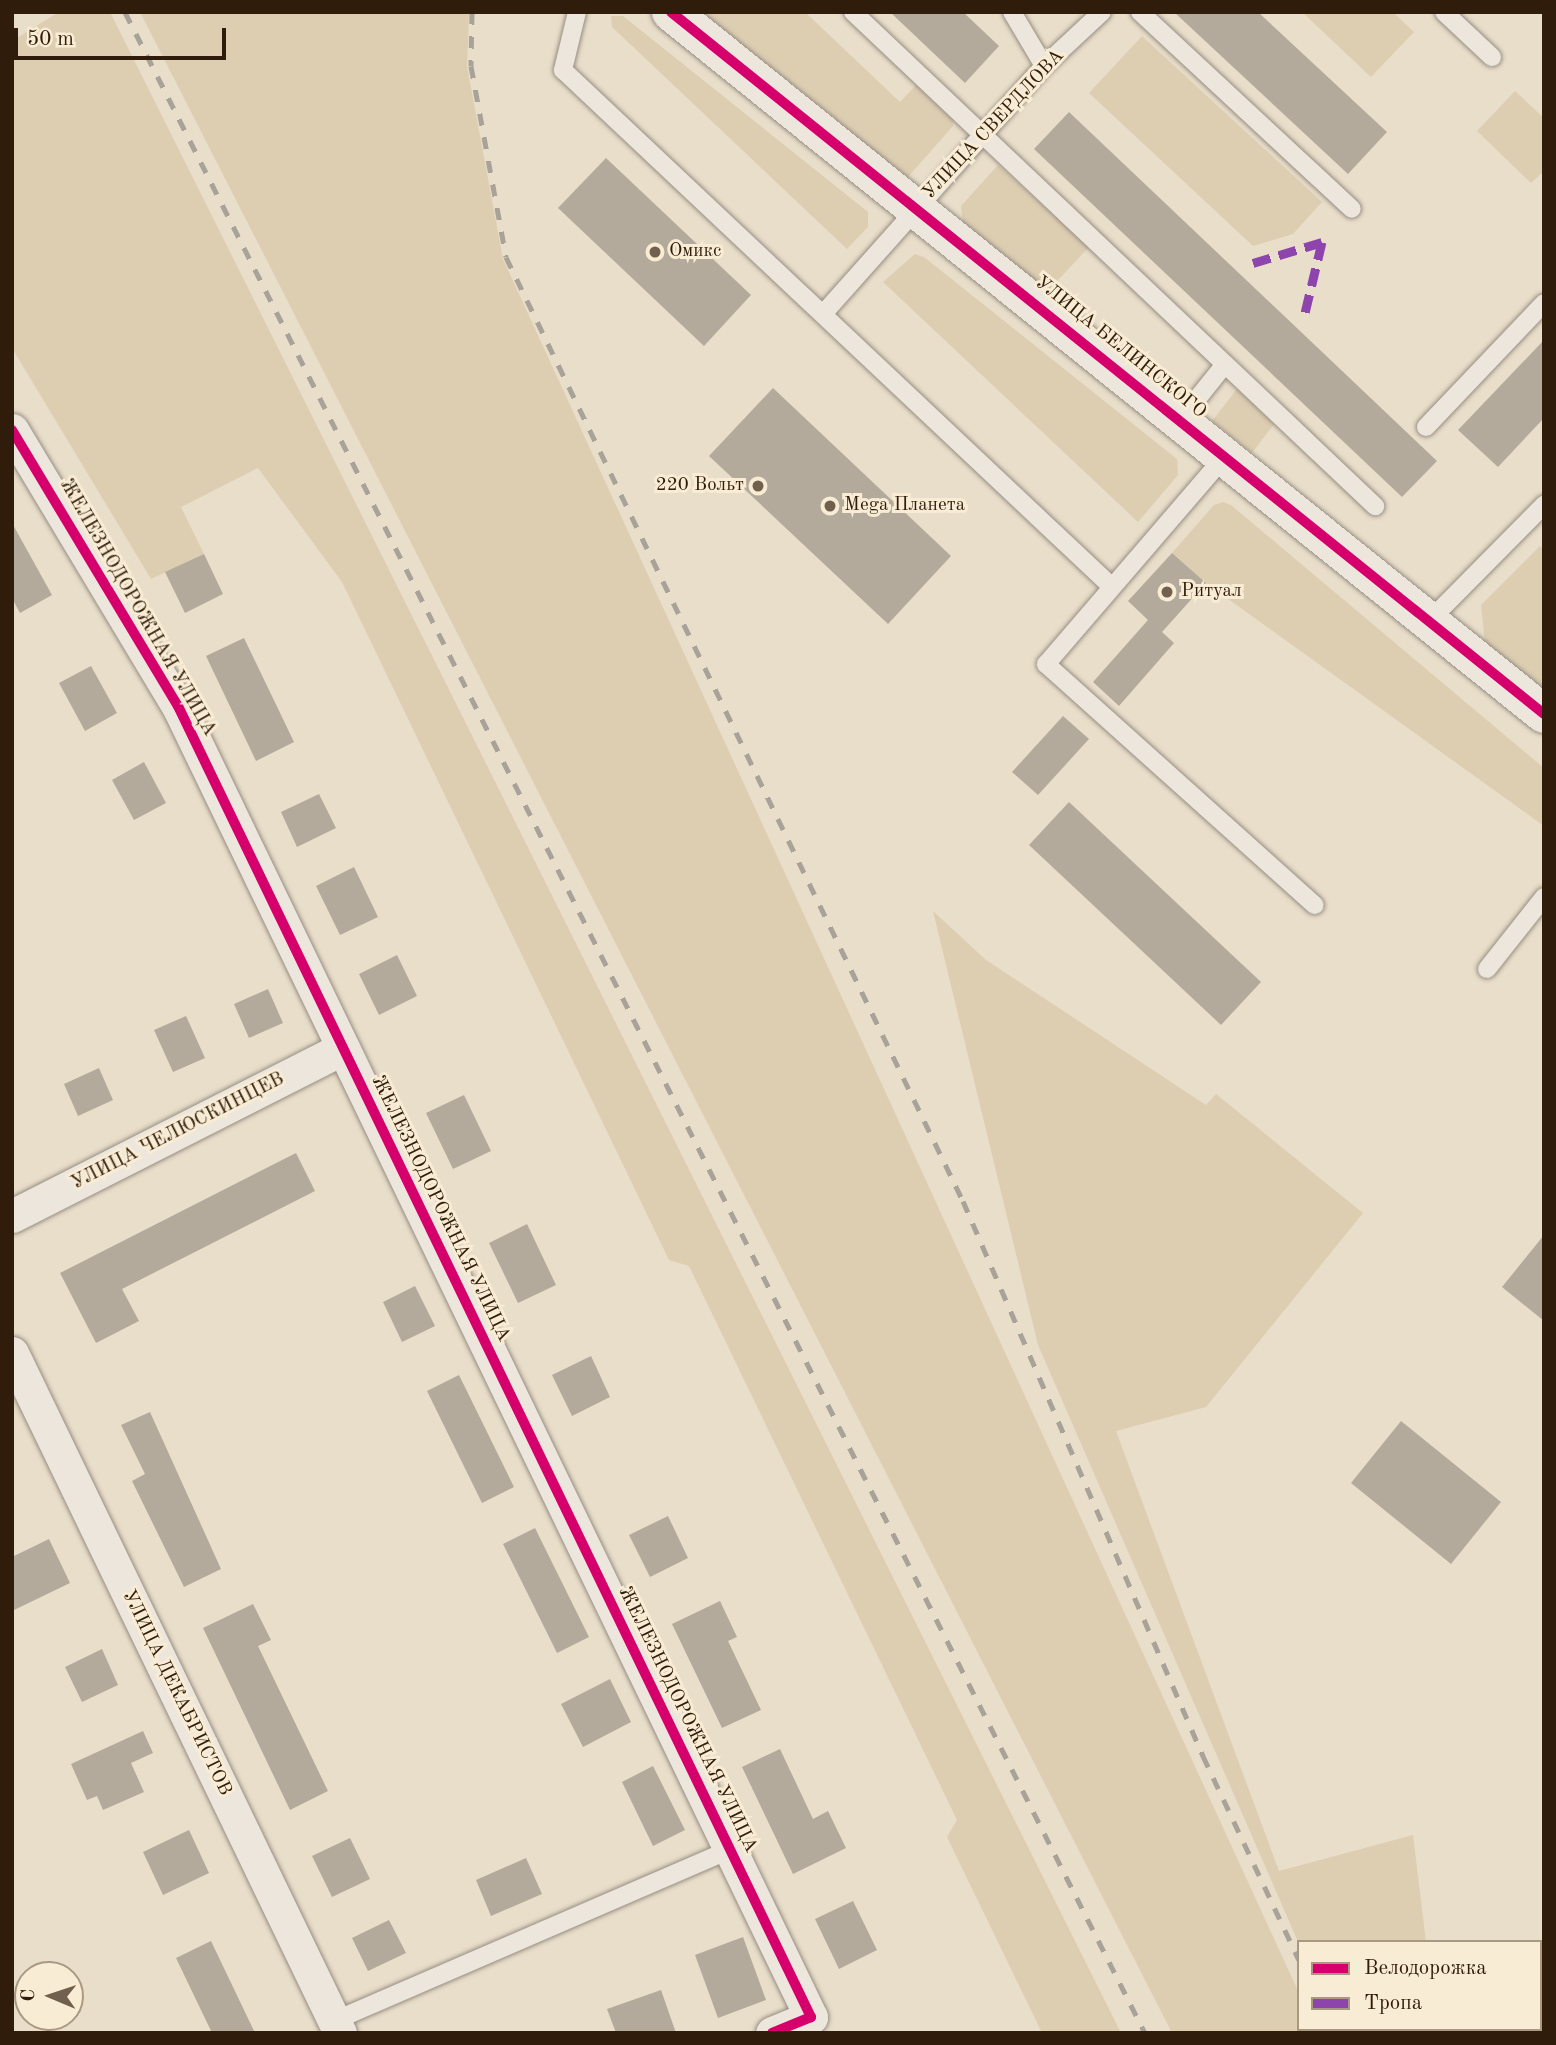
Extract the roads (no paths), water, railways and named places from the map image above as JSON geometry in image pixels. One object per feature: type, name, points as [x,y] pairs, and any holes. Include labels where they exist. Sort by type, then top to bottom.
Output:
[{"type":"street","name":"УЛИЦА БЕЛИНСКОГО","points":[[671,12],[1431,619],[1544,714]]},
{"type":"street","name":"ЖЕЛЕЗНОДОРОЖНАЯ УЛИЦА","points":[[12,430],[178,706],[811,2017],[772,2033]]},
{"type":"street","name":"УЛИЦА ЧЕЛЮСКИНЦЕВ","points":[[12,1216],[343,1048]]},
{"type":"street","name":"УЛИЦА ДЕКАБРИСТОВ","points":[[12,1353],[337,2027]]},
{"type":"lane","points":[[578,12],[563,70],[1112,587]]},
{"type":"lane","points":[[853,12],[1375,506]]},
{"type":"lane","points":[[1012,12],[1044,66]]},
{"type":"lane","name":"УЛИЦА СВЕРДЛОВА","points":[[823,314],[1044,66],[1102,12]]},
{"type":"lane","points":[[1140,12],[1352,209]]},
{"type":"lane","points":[[1444,12],[1492,57]]},
{"type":"lane","points":[[1426,427],[1544,303]]},
{"type":"lane","points":[[1181,419],[1224,364]]},
{"type":"lane","points":[[1226,455],[1046,664],[1315,905]]},
{"type":"lane","points":[[1431,619],[1544,505]]},
{"type":"lane","points":[[1487,969],[1544,897]]},
{"type":"lane","points":[[337,2027],[730,1850]]},
{"type":"railway","points":[[125,12],[1145,2033]]},
{"type":"railway","points":[[472,12],[471,66],[506,257],[963,1201],[1203,1756],[1297,1956]]},
{"type":"place","name":"Омикс","points":[[655,252]]},
{"type":"place","name":"220 Вольт","points":[[758,486]]},
{"type":"place","name":"Mega Планета","points":[[830,506]]},
{"type":"place","name":"Ритуал","points":[[1167,592]]}]
